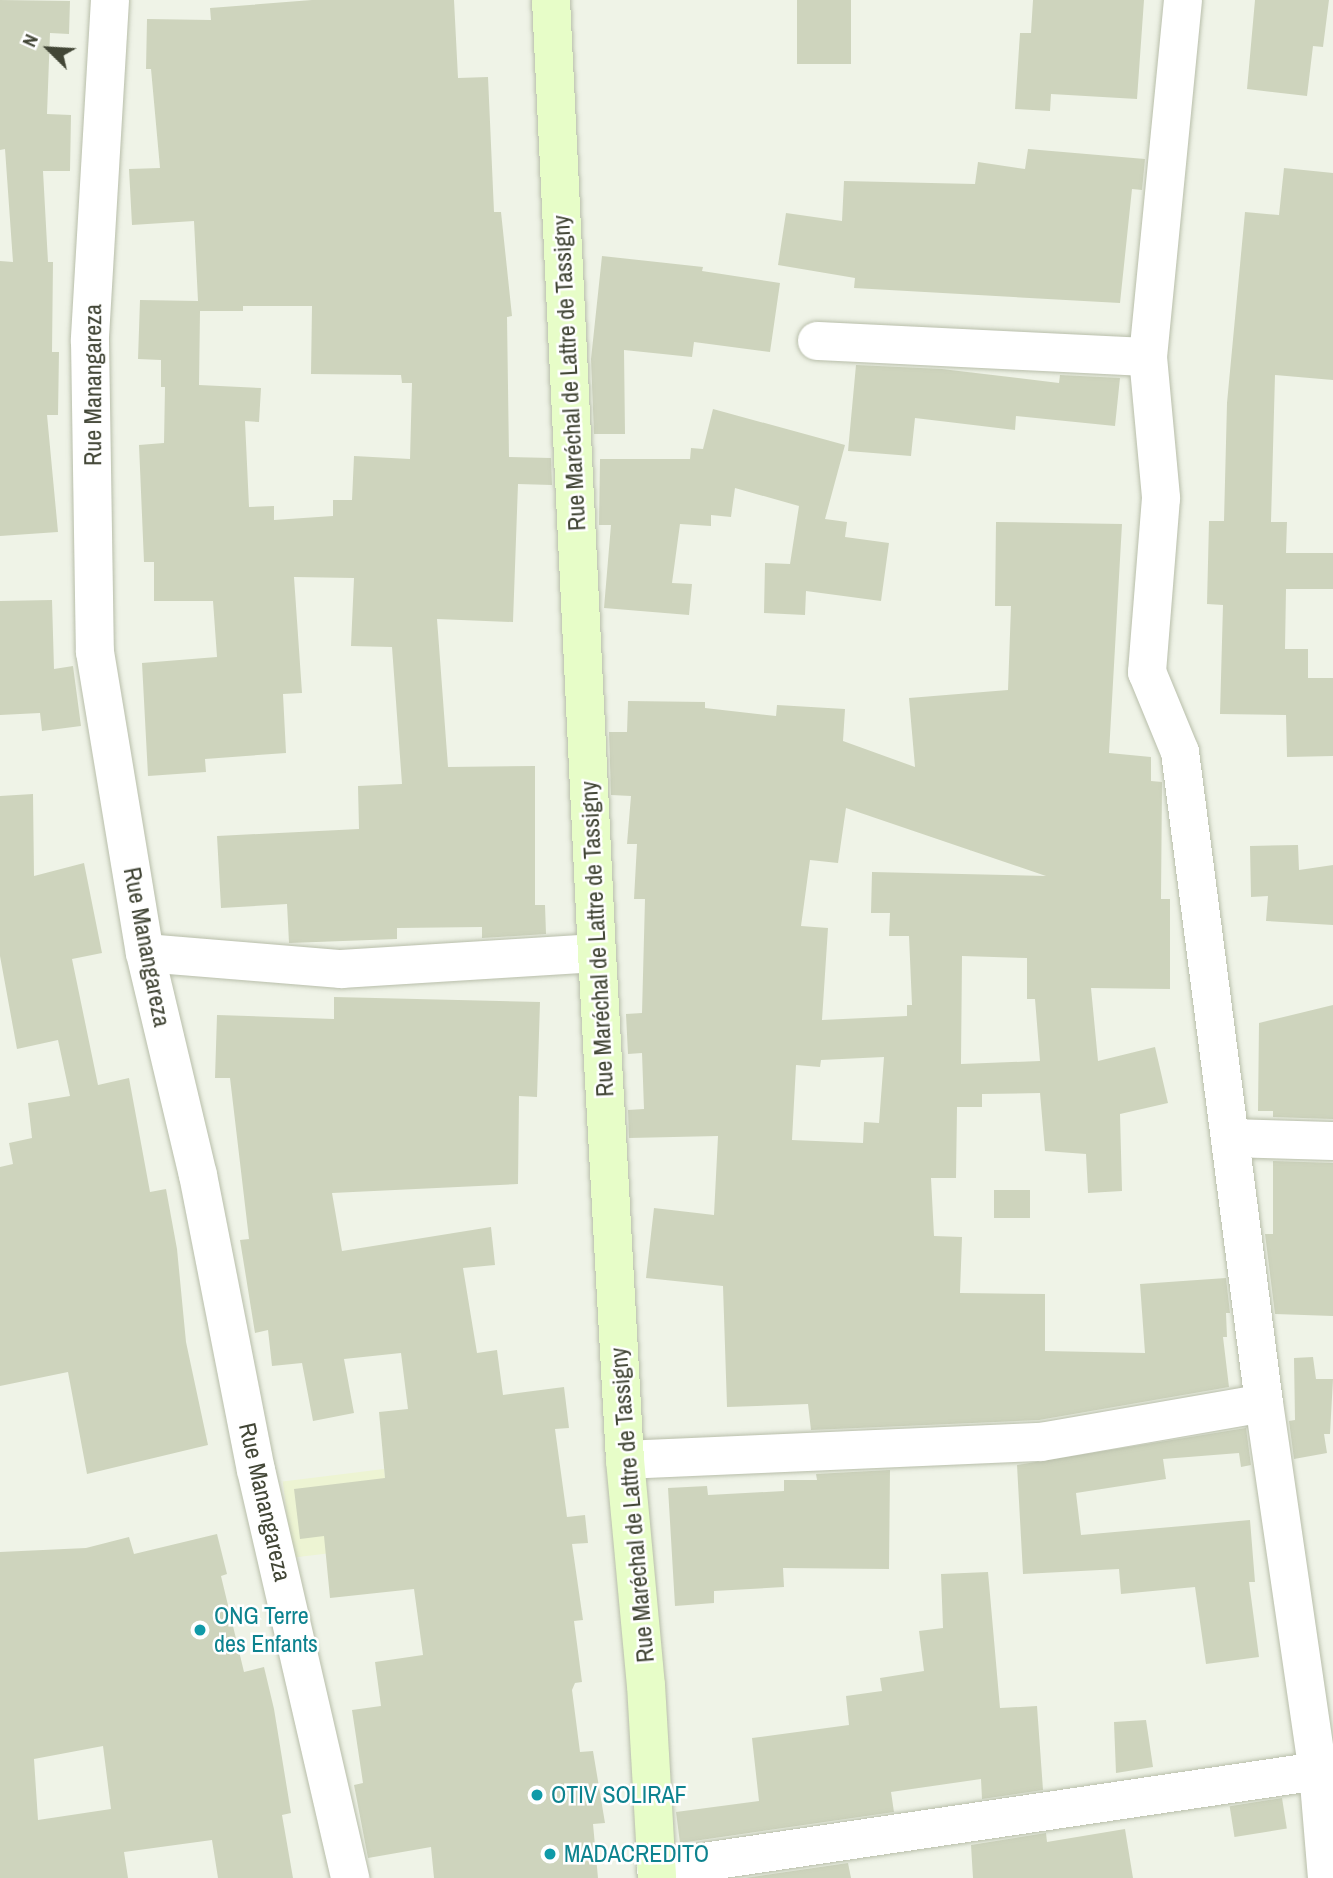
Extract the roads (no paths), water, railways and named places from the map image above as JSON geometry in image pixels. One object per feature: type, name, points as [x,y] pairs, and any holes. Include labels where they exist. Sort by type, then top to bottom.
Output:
[{"type":"street","name":"Rue Manangareza","points":[[110,0],[90,341],[95,652],[145,953],[198,1175],[256,1470],[350,1878]]},
{"type":"street","name":"Rue Maréchal de Lattre de Tassigny","points":[[551,0],[597,953],[625,1460],[646,1685],[657,1873]]},
{"type":"street","points":[[1183,0],[1147,357],[1161,498],[1147,672],[1180,752],[1264,1403],[1318,1770],[1327,1878]]},
{"type":"street","points":[[817,341],[1147,357]]},
{"type":"street","points":[[145,953],[341,969],[597,953]]},
{"type":"street","points":[[1231,1138],[1333,1141]]},
{"type":"street","points":[[625,1460],[1041,1442],[1264,1403]]},
{"type":"street","points":[[657,1873],[1318,1770]]},
{"type":"place","name":"ONG Terre des Enfants","points":[[200,1630]]},
{"type":"place","name":"OTIV SOLIRAF","points":[[537,1795]]},
{"type":"place","name":"MADACREDITO","points":[[550,1854]]}]
